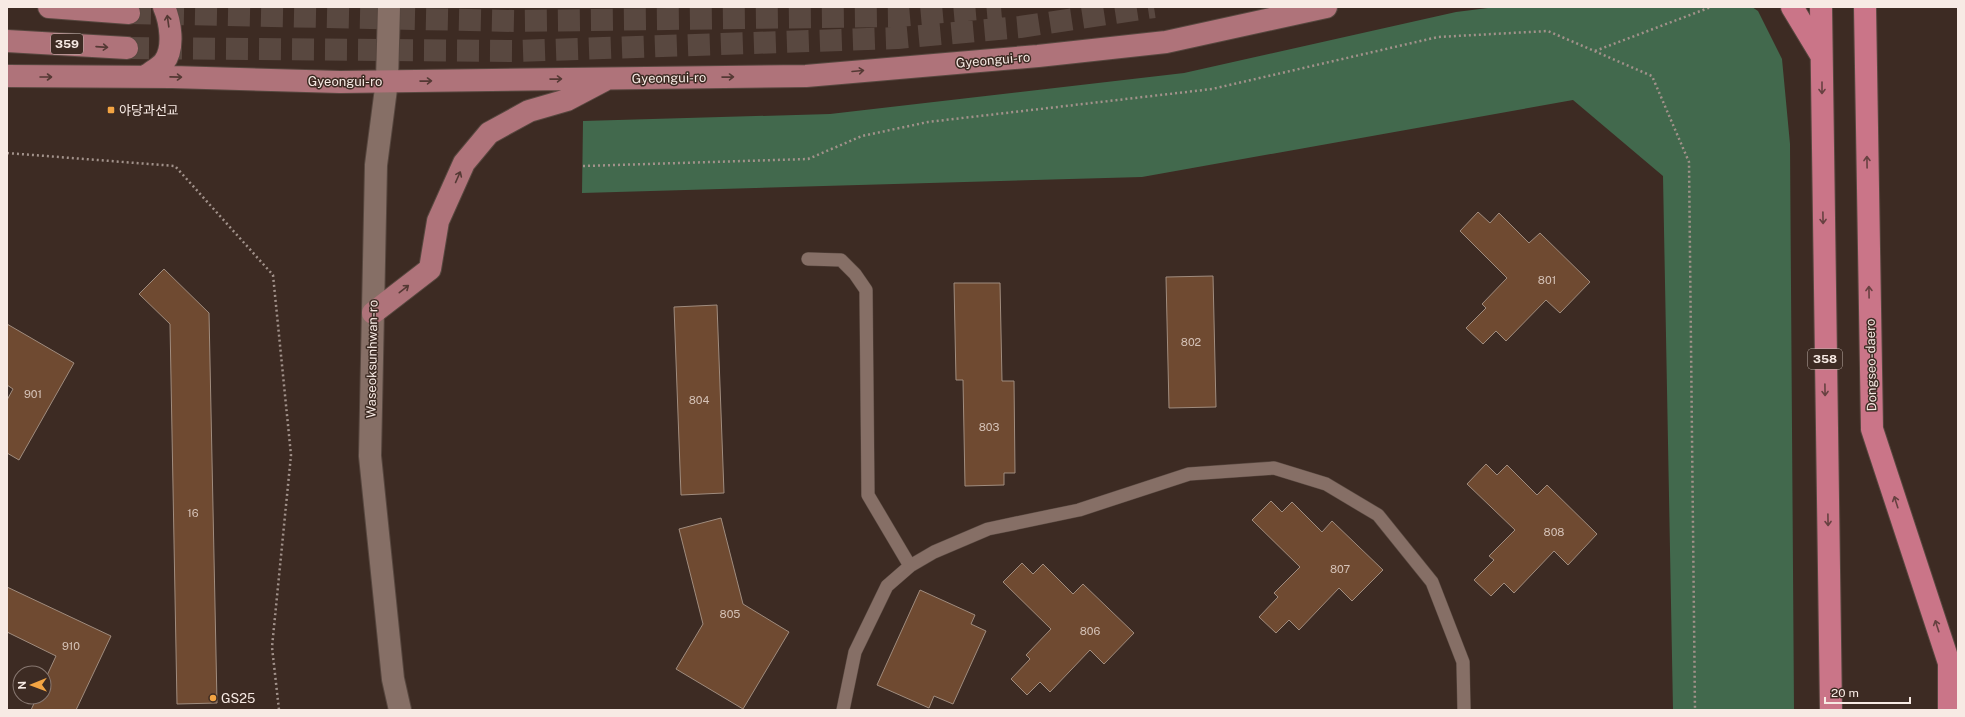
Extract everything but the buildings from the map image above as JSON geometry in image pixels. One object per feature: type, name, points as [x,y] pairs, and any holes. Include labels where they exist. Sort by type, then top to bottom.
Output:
[{"type":"highway","points":[[1792,7],[1822,56]]},
{"type":"highway","name":"358","points":[[1820,7],[1822,56],[1831,710]]},
{"type":"highway","name":"Dongseo-daero","points":[[1866,11],[1872,429],[1949,663],[1950,710]]},
{"type":"main road","points":[[49,7],[129,13]]},
{"type":"main road","points":[[145,77],[165,61],[170,48],[169,18],[164,7]]},
{"type":"main road","name":"Gyeongui-ro","points":[[7,76],[145,77],[340,82],[806,76],[1038,56],[1166,42],[1326,7]]},
{"type":"main road","name":"359","points":[[7,41],[127,48]]},
{"type":"main road","points":[[373,313],[430,269],[438,221],[464,163],[489,133],[529,111],[567,100],[609,78]]},
{"type":"street","name":"Waseoksunhwan-ro","points":[[389,7],[387,82],[376,165],[370,456],[393,679],[400,710]]},
{"type":"lane","points":[[808,259],[841,260],[855,274],[866,290],[868,496],[910,566]]},
{"type":"lane","points":[[843,710],[855,652],[887,586],[910,566],[934,552],[988,529],[1079,510],[1189,474],[1274,468],[1326,484],[1378,515],[1432,582],[1463,662],[1464,710]]},
{"type":"path","points":[[1595,51],[1711,7]]},
{"type":"path","points":[[583,166],[808,159],[862,136],[921,124],[1212,89],[1438,37],[1548,31],[1652,76],[1689,162],[1695,710]]},
{"type":"path","points":[[7,153],[175,166],[273,275],[291,455],[272,647],[279,710]]},
{"type":"green space","points":[[1496,7],[1752,7],[1758,11],[1782,59],[1790,144],[1794,710],[1673,710],[1663,176],[1573,100],[1142,177],[582,193],[583,121],[830,114],[1184,73],[1456,12]]},
{"type":"tunnel","points":[[129,13],[515,21],[898,16],[1001,7]]},
{"type":"tunnel","points":[[127,48],[517,51],[898,38],[1020,27],[1154,7]]},
{"type":"place","name":"야당과선교","points":[[111,110]]},
{"type":"place","name":"GS25","points":[[213,698]]}]
